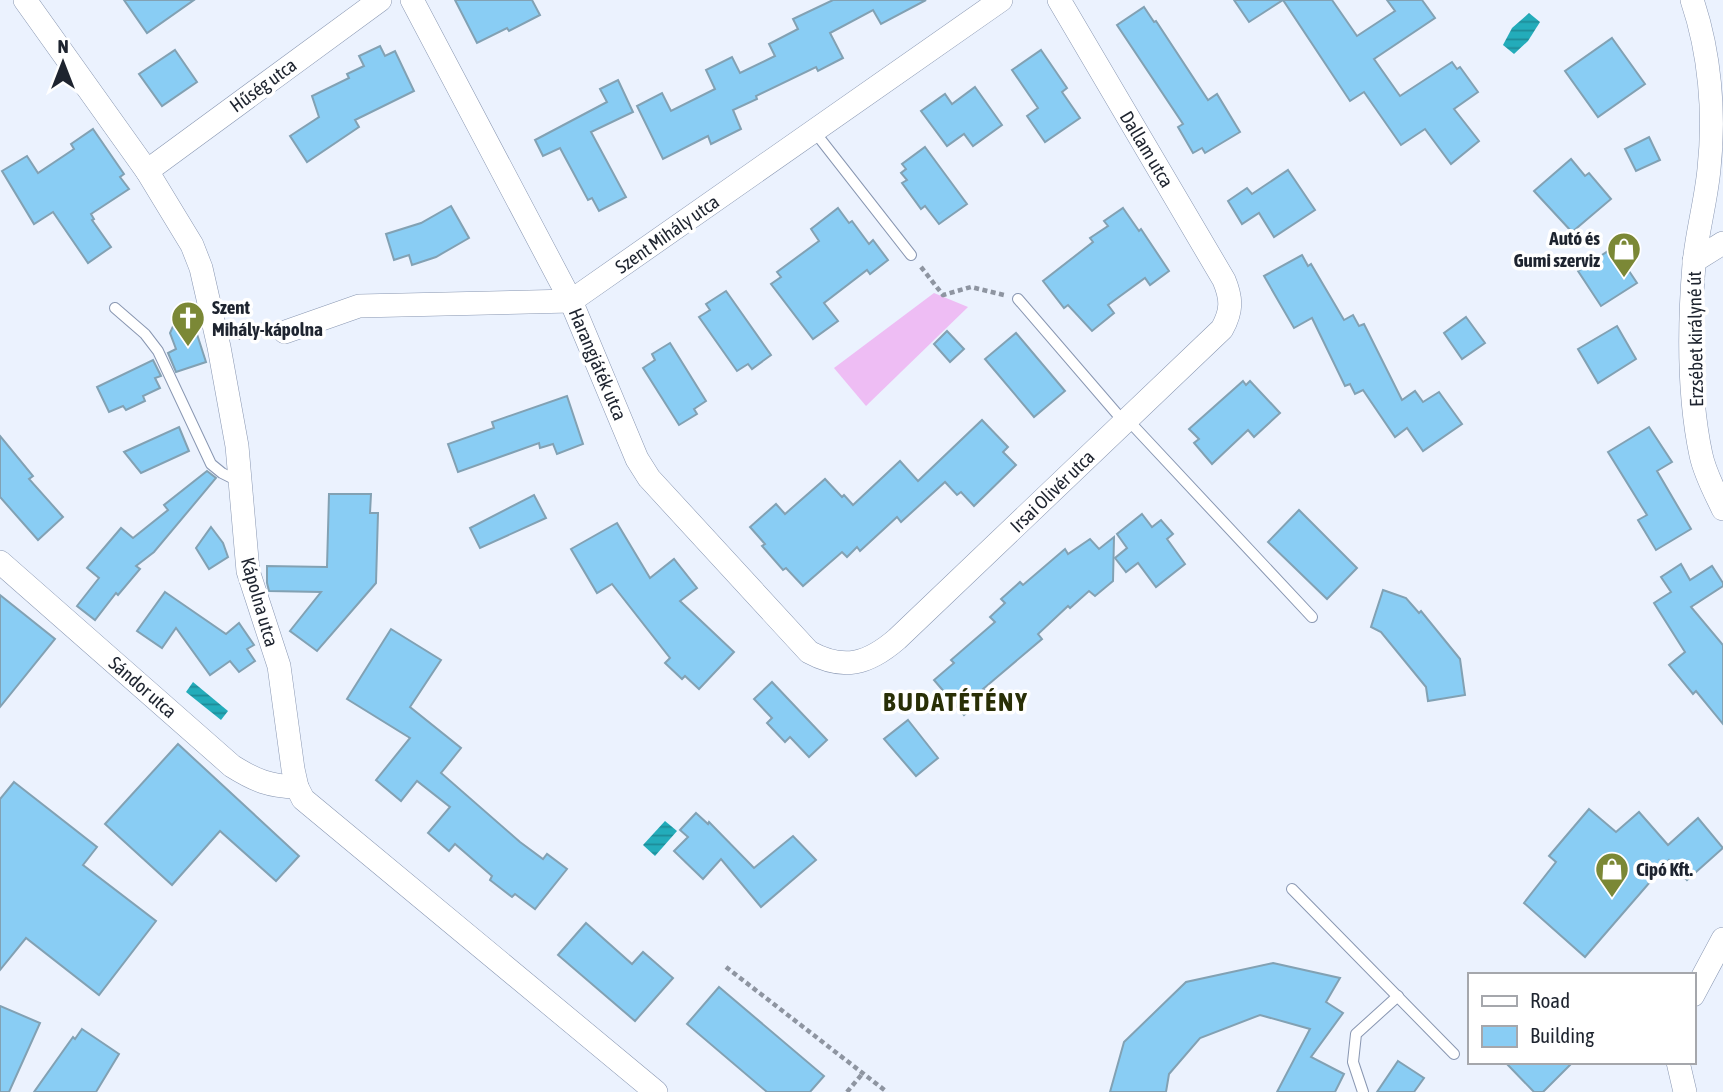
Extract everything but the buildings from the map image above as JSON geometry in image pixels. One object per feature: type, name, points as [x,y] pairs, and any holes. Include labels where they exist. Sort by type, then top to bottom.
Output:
[{"type":"street","name":"Kápolna utca","points":[[25,0],[147,171],[191,245],[201,268],[237,446],[248,571],[279,666],[297,787]]},
{"type":"street","name":"Hűség utca","points":[[147,171],[380,0]]},
{"type":"street","name":"Harangjáték utca","points":[[412,0],[571,301],[637,459],[649,478],[809,652],[827,662],[854,663]]},
{"type":"street","name":"Szent Mihály utca","points":[[571,301],[1001,0]]},
{"type":"street","name":"Dallam utca","points":[[1059,0],[1224,280],[1231,300]]},
{"type":"street","name":"Erzsébet királyné út","points":[[1692,0],[1708,69],[1712,117],[1710,168],[1694,261],[1691,322],[1696,422],[1702,457],[1723,509]]},
{"type":"street","points":[[1694,261],[1723,243]]},
{"type":"street","name":"Irsai Olivér utca","points":[[854,663],[879,655],[897,639],[1222,328],[1231,310],[1231,300]]},
{"type":"street","points":[[285,332],[359,306],[571,301]]},
{"type":"street","name":"Sándor utca","points":[[0,562],[232,766],[253,779],[272,786],[297,787]]},
{"type":"street","points":[[297,787],[303,799],[314,810],[656,1092]]},
{"type":"street","points":[[1695,991],[1723,939]]},
{"type":"street","points":[[1678,1064],[1685,1092]]},
{"type":"lane","points":[[814,131],[911,255]]},
{"type":"lane","points":[[1018,299],[1126,420],[1312,617]]},
{"type":"lane","points":[[115,308],[145,334],[158,351],[211,464],[240,482]]},
{"type":"lane","points":[[1292,890],[1454,1054]]},
{"type":"lane","points":[[1363,1092],[1353,1062],[1356,1034],[1398,996]]},
{"type":"path","points":[[911,255],[943,295],[971,287],[1018,299]]},
{"type":"path","points":[[726,967],[887,1092]]},
{"type":"path","points":[[847,1092],[863,1073]]},
{"type":"shaded area","points":[[934,293],[968,307],[866,406],[834,368]]},
{"type":"water","points":[[1529,13],[1540,22],[1528,41],[1514,54],[1503,45],[1512,28]]},
{"type":"water","points":[[193,682],[228,711],[221,720],[186,692]]},
{"type":"water","points":[[665,821],[677,831],[655,856],[643,845]]},
{"type":"place","name":"Autó és Gumi szerviz","points":[[1624,279]]},
{"type":"place","name":"Szent Mihály-kápolna","points":[[188,348]]},
{"type":"place","name":"Cipó Kft.","points":[[1612,899]]},
{"type":"district","name":"BUDATÉTÉNY","points":[[956,702]]}]
